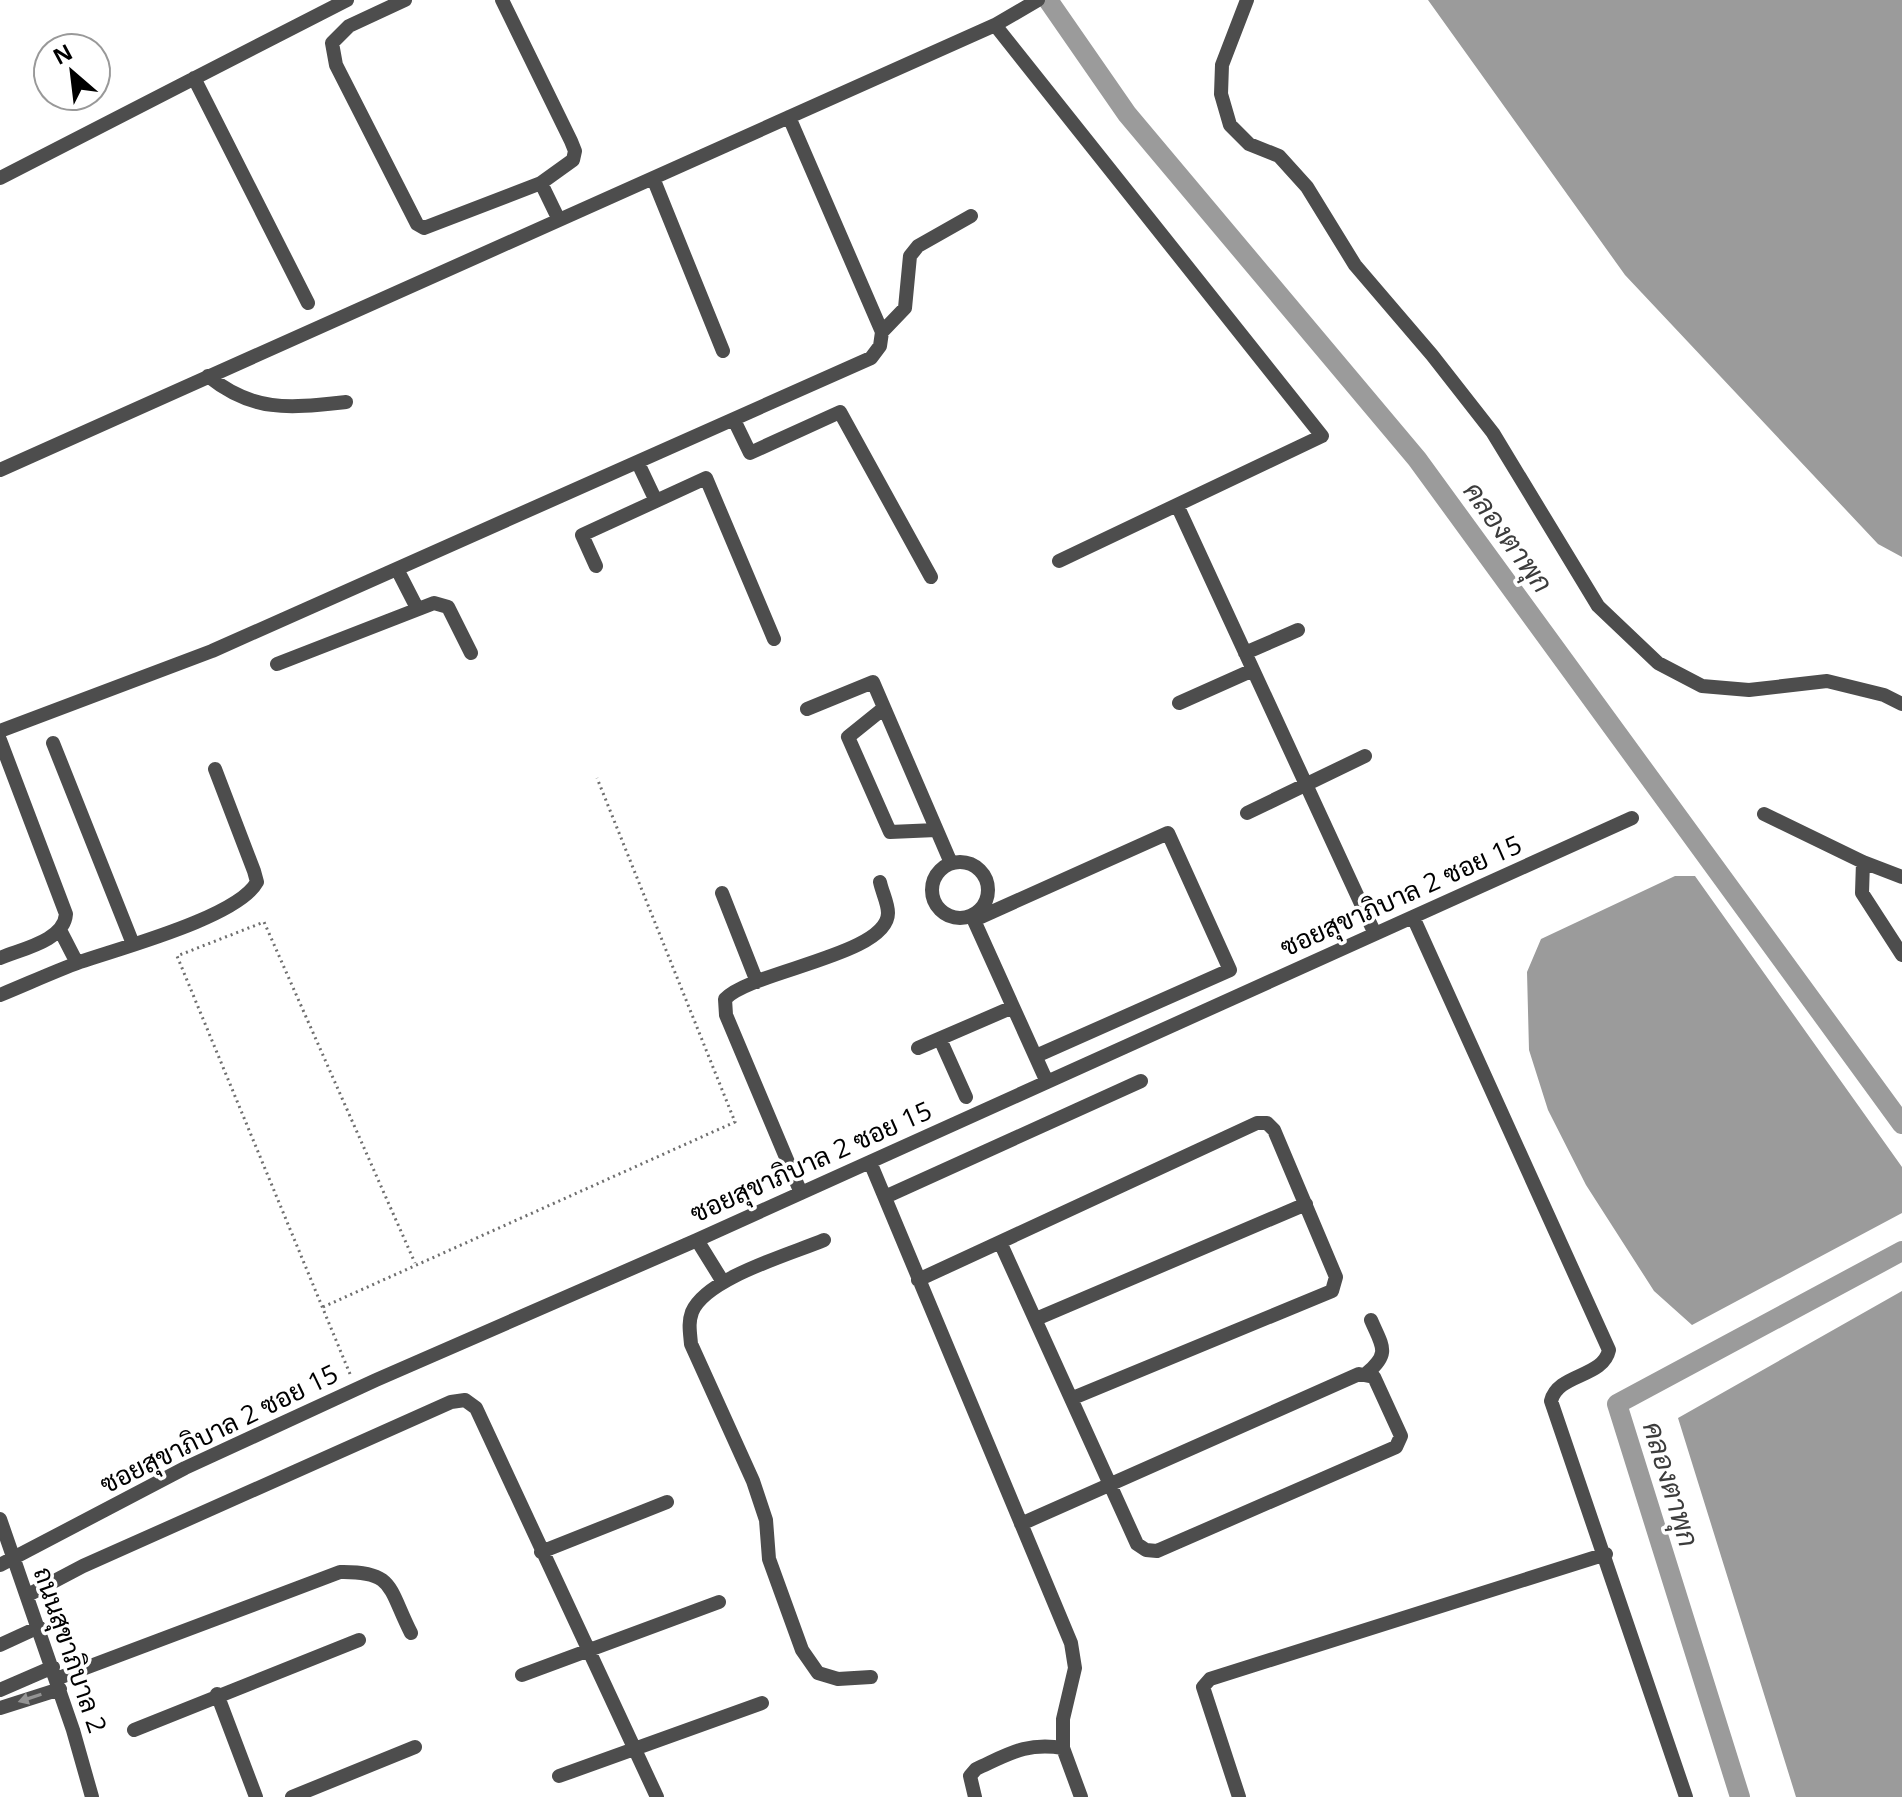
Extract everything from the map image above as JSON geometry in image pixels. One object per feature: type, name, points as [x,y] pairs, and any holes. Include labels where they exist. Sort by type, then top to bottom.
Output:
[{"type":"street","points":[[0,178],[347,0]]},
{"type":"street","points":[[405,0],[349,26],[332,43],[336,65],[417,224],[433,228],[541,183],[566,167],[575,151],[502,0]]},
{"type":"street","points":[[0,470],[995,25],[1038,0]]},
{"type":"street","points":[[1247,0],[1222,65],[1221,94],[1230,125],[1249,144],[1279,156],[1307,187],[1355,265],[1493,433],[1598,606],[1658,663],[1702,686],[1749,690],[1827,681],[1884,695],[1902,704]]},
{"type":"street","points":[[995,25],[1322,436],[1059,561]]},
{"type":"street","points":[[194,78],[308,303]]},
{"type":"street","points":[[0,731],[212,651],[398,571],[871,358],[880,346],[882,332],[789,117]]},
{"type":"street","points":[[653,178],[723,351]]},
{"type":"street","points":[[541,183],[558,218]]},
{"type":"street","points":[[882,332],[905,308],[906,267],[918,246],[971,216]]},
{"type":"street","points":[[208,376],[232,395],[256,404],[288,408],[346,402]]},
{"type":"street","points":[[734,420],[750,453],[840,412],[931,577]]},
{"type":"street","points":[[638,463],[656,501]]},
{"type":"street","points":[[596,566],[582,535],[706,478],[774,639]]},
{"type":"street","points":[[1177,505],[1375,934]]},
{"type":"street","points":[[398,571],[417,608]]},
{"type":"street","points":[[277,664],[434,603],[448,607],[471,653]]},
{"type":"street","points":[[1245,653],[1298,630]]},
{"type":"street","points":[[1179,703],[1253,670]]},
{"type":"street","points":[[807,709],[873,682],[951,863]]},
{"type":"street","points":[[884,708],[848,737],[890,832],[936,830]]},
{"type":"street","points":[[0,740],[66,914],[60,930],[0,958]]},
{"type":"street","points":[[53,743],[133,944]]},
{"type":"street","points":[[1247,813],[1365,756]]},
{"type":"street","points":[[0,995],[244,898],[257,882],[215,769]]},
{"type":"street","points":[[1764,814],[1863,862],[1902,877]]},
{"type":"street","name":"ซอยสุขาภิบาล 2 ซอย 15","points":[[7,1562],[185,1468],[356,1389],[697,1240],[1632,818]]},
{"type":"street","points":[[973,918],[987,899],[987,881],[976,867],[968,863],[951,863],[936,874],[932,882],[933,901],[946,915],[973,918],[1168,833],[1230,970],[1036,1056]]},
{"type":"street","points":[[1863,862],[1859,884],[1862,893],[1902,955]]},
{"type":"street","points":[[801,1193],[724,1006],[730,994],[857,945],[875,934],[886,924],[888,913],[880,882]]},
{"type":"street","points":[[722,893],[757,982]]},
{"type":"street","points":[[1413,917],[1609,1350],[1604,1363],[1559,1387],[1551,1401],[1606,1554],[1686,1797]]},
{"type":"street","points":[[973,918],[1047,1082]]},
{"type":"street","points":[[60,930],[77,963]]},
{"type":"street","points":[[918,1048],[1013,1007]]},
{"type":"street","points":[[940,1039],[966,1097]]},
{"type":"street","points":[[885,1197],[1141,1081]]},
{"type":"street","points":[[918,1280],[1257,1123],[1267,1123],[1274,1130],[1336,1277],[1332,1291],[1073,1398]]},
{"type":"street","points":[[870,1162],[1071,1643],[1075,1668],[1063,1719],[1063,1748],[1081,1797]]},
{"type":"street","points":[[1036,1319],[1306,1204]]},
{"type":"street","points":[[697,1240],[723,1282]]},
{"type":"street","points":[[824,1240],[723,1282],[704,1294],[693,1310],[689,1326],[691,1344],[753,1481],[766,1520],[769,1559],[802,1650],[818,1673],[838,1679],[871,1677]]},
{"type":"street","points":[[1000,1242],[1112,1482],[1137,1544],[1146,1550],[1157,1551],[1396,1447],[1401,1436],[1374,1377],[1367,1373]]},
{"type":"street","points":[[1021,1524],[1367,1373],[1381,1362],[1384,1350],[1371,1320]]},
{"type":"street","points":[[28,1595],[126,1547],[451,1402],[465,1400],[476,1408],[657,1797]]},
{"type":"street","points":[[541,1552],[667,1502]]},
{"type":"street","name":"ถนนสุขาภิบาล 2","points":[[0,1519],[7,1562],[28,1595],[92,1797]]},
{"type":"street","points":[[1239,1797],[1203,1687],[1210,1679],[1606,1554]]},
{"type":"street","points":[[0,1708],[56,1678],[340,1572],[371,1571],[383,1577],[411,1633]]},
{"type":"street","points":[[522,1675],[719,1602]]},
{"type":"street","points":[[0,1645],[39,1627]]},
{"type":"street","points":[[134,1730],[217,1694],[359,1640]]},
{"type":"street","points":[[0,1690],[56,1678]]},
{"type":"street","points":[[217,1694],[256,1797]]},
{"type":"street","points":[[559,1776],[762,1703]]},
{"type":"street","points":[[975,1797],[970,1776],[976,1769],[1037,1744],[1063,1748]]},
{"type":"street","points":[[292,1797],[415,1747]]},
{"type":"path","points":[[323,1307],[415,1263],[735,1122],[597,778]]},
{"type":"path","points":[[356,1389],[177,956],[264,922],[415,1263]]},
{"type":"shaded area","points":[[1428,0],[1902,0],[1902,557],[1878,544],[1625,275]]},
{"type":"shaded area","points":[[1675,876],[1695,876],[1902,1167],[1902,1213],[1692,1325],[1654,1291],[1586,1185],[1548,1110],[1529,1050],[1527,972],[1541,939]]},
{"type":"shaded area","points":[[1902,1291],[1902,1797],[1796,1797],[1678,1418]]},
{"type":"waterway","name":"คลองตาพุก","points":[[1048,0],[1127,114],[1417,459],[1902,1124]]},
{"type":"waterway","name":"คลองตาพุก","points":[[1740,1797],[1617,1404],[1902,1251]]}]
